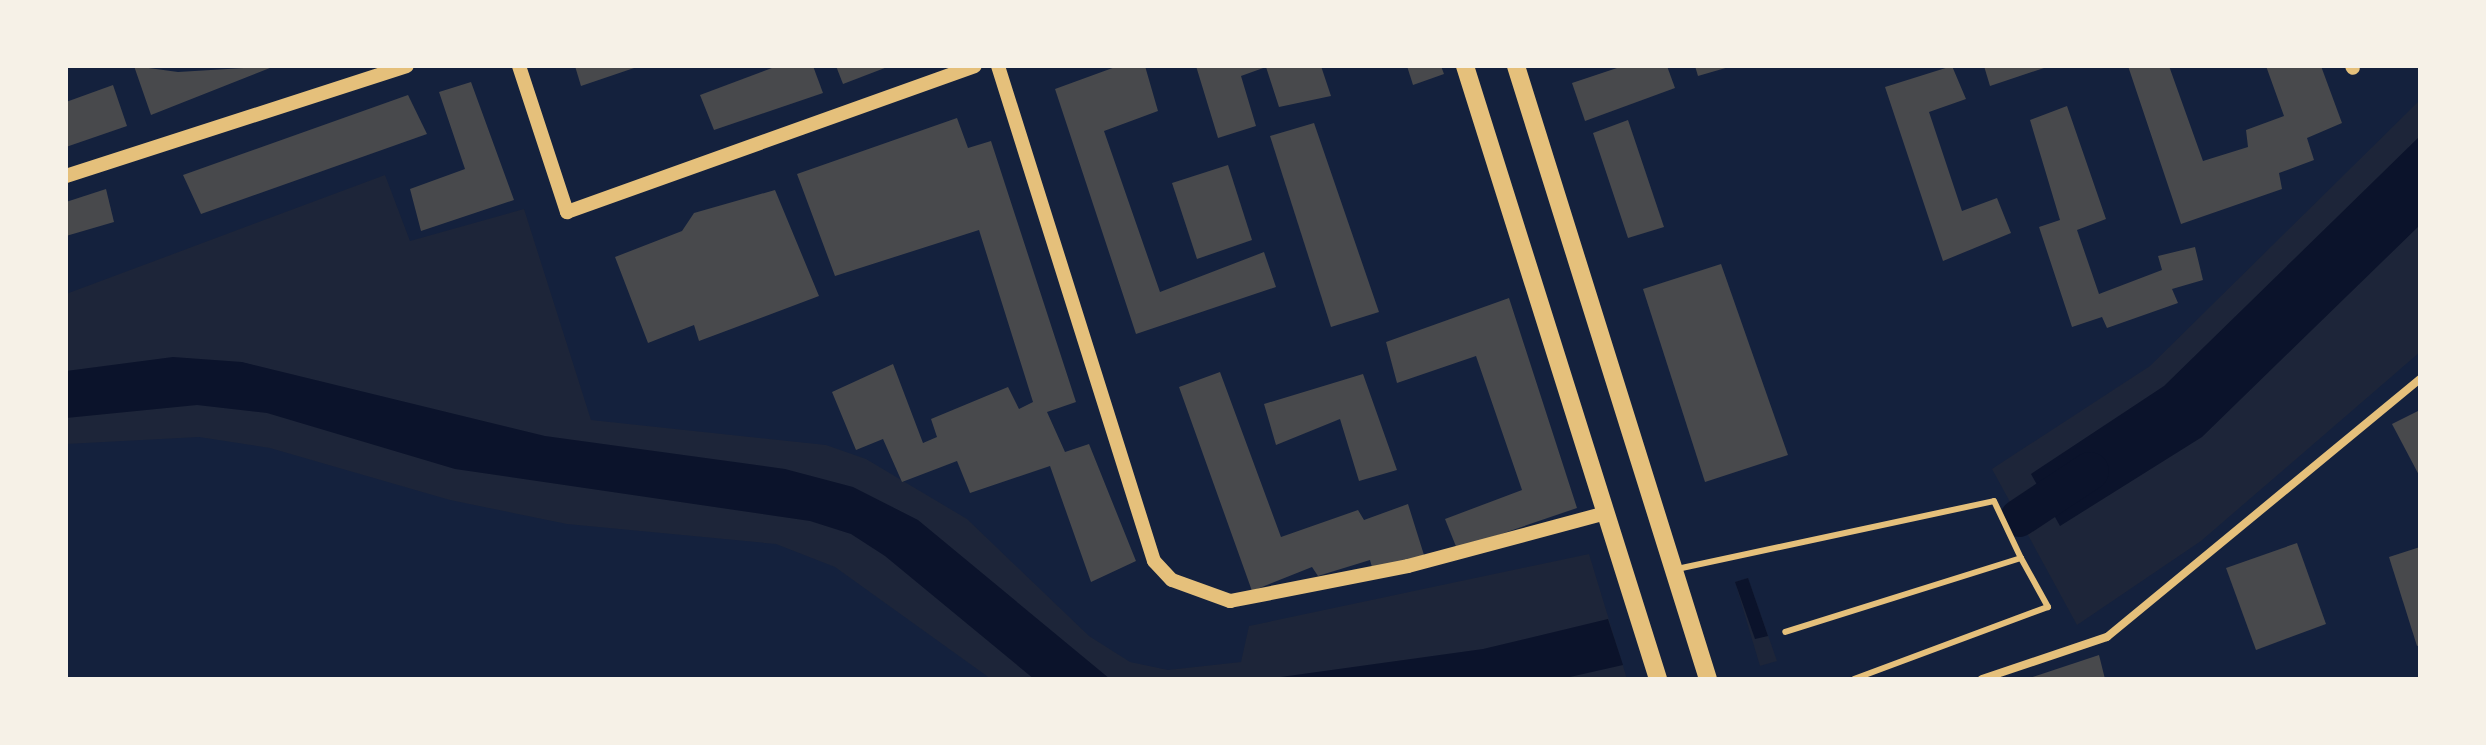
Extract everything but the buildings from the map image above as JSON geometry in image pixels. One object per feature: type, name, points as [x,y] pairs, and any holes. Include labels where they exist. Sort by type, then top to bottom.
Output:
[{"type":"main road","points":[[1465,66],[1658,679]]},
{"type":"main road","points":[[1516,66],[1708,679]]},
{"type":"street","points":[[66,176],[407,66]]},
{"type":"street","points":[[519,66],[567,212],[975,66]]},
{"type":"street","points":[[998,66],[1154,561],[1172,580],[1230,601],[1408,566],[1606,513]]},
{"type":"street","points":[[1982,679],[2107,637],[2420,379]]},
{"type":"lane","points":[[1674,570],[1994,501],[2048,607],[1854,679]]},
{"type":"lane","points":[[1785,632],[2021,558]]},
{"type":"shaded area","points":[[2420,100],[2420,352],[2201,541],[2077,625],[1992,469],[2150,366]]},
{"type":"shaded area","points":[[2420,136],[2420,225],[2202,437],[2060,526],[2031,474],[2164,386]]},
{"type":"shaded area","points":[[385,175],[410,241],[524,209],[591,420],[826,445],[866,459],[967,519],[1089,636],[1130,662],[1168,670],[1241,662],[1249,626],[1589,554],[1627,679],[991,679],[835,567],[776,544],[567,524],[450,500],[270,448],[199,437],[66,444],[66,294]]},
{"type":"shaded area","points":[[173,357],[242,362],[545,436],[785,469],[853,487],[918,520],[1110,679],[1034,679],[885,556],[851,534],[810,521],[455,469],[267,413],[197,405],[66,418],[66,371]]},
{"type":"shaded area","points":[[1748,578],[1777,661],[1760,666],[1735,582]]},
{"type":"shaded area","points":[[1748,578],[1768,636],[1755,639],[1735,582]]},
{"type":"shaded area","points":[[1608,619],[1623,665],[1561,679],[1266,679],[1483,649]]},
{"type":"waterway","points":[[2019,518],[2090,471]]}]
